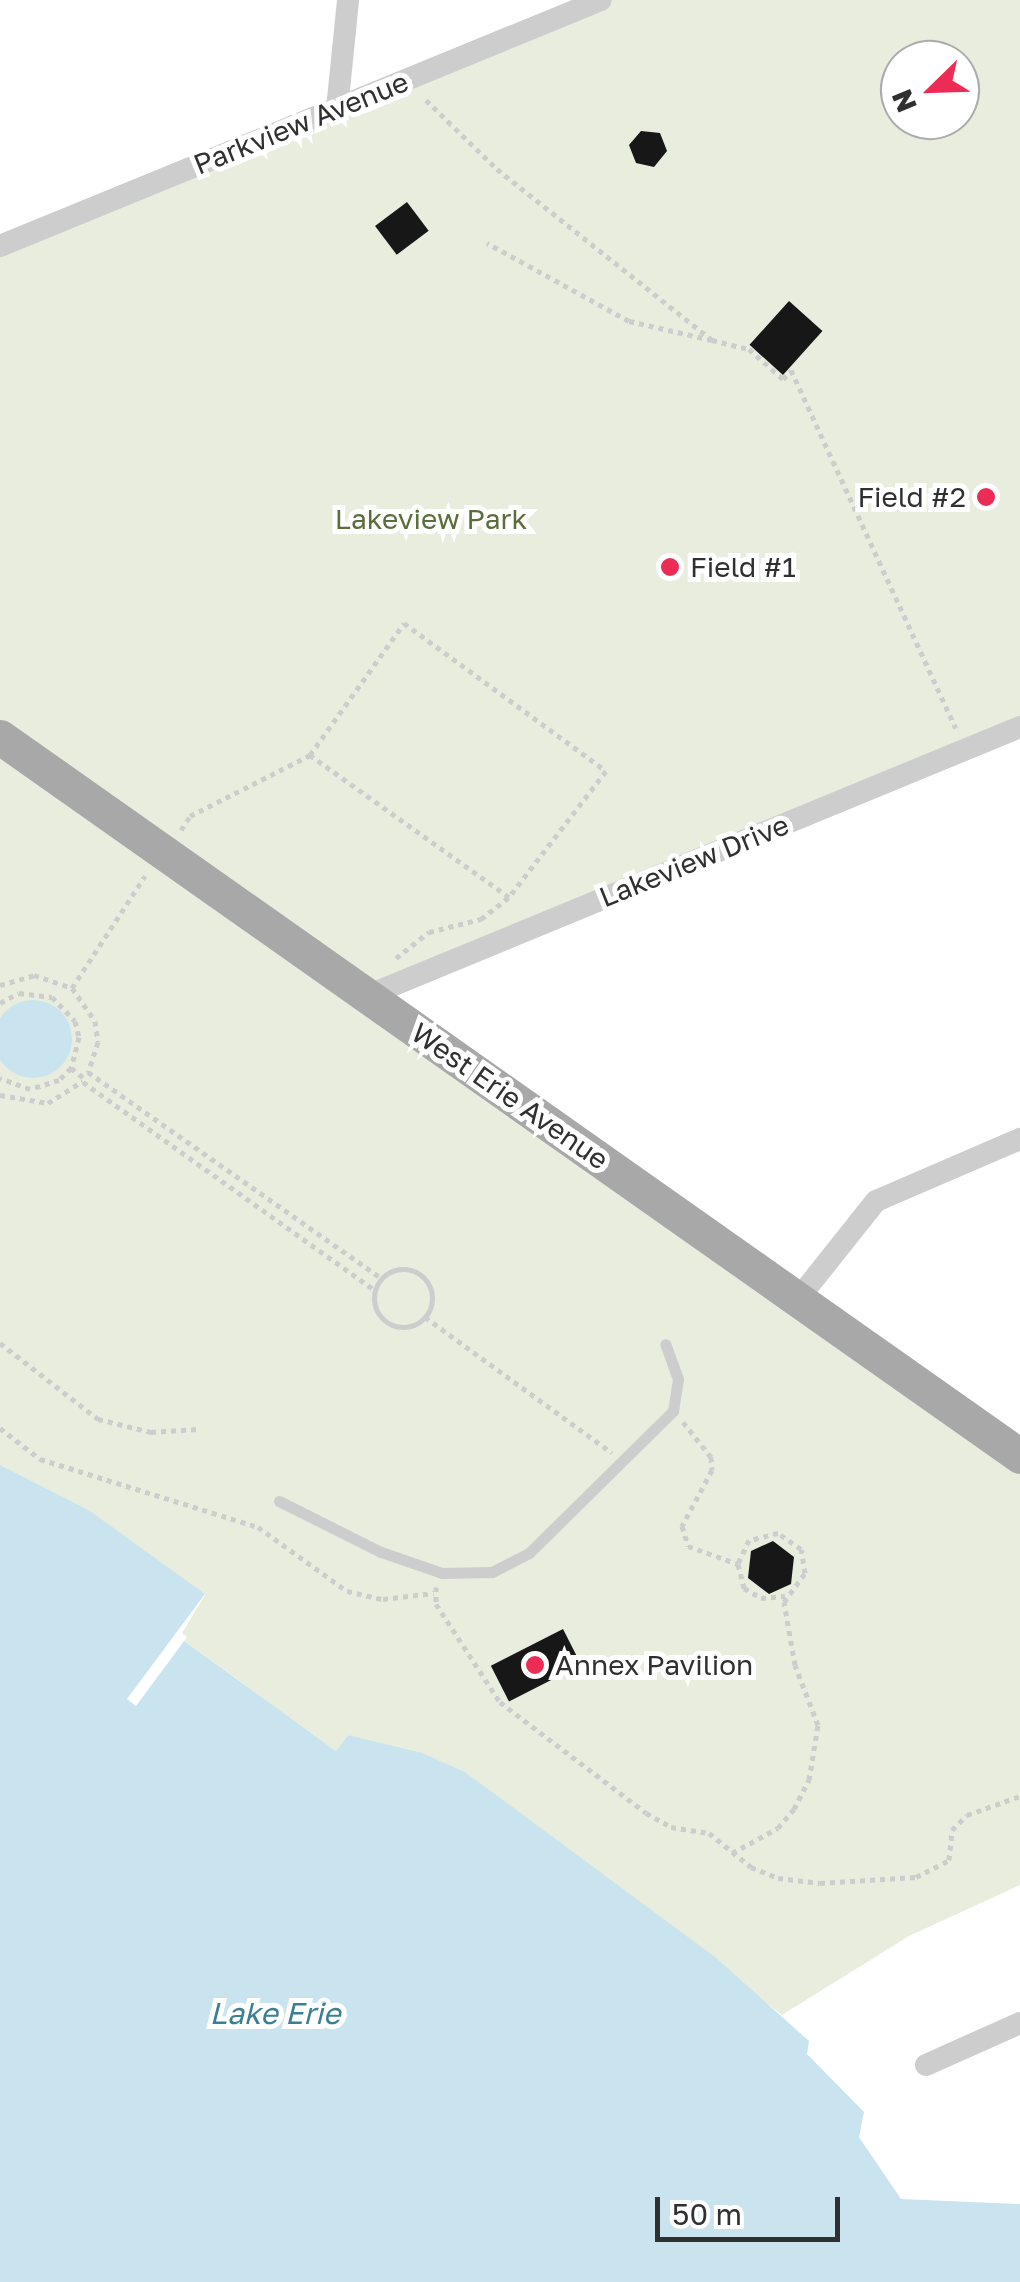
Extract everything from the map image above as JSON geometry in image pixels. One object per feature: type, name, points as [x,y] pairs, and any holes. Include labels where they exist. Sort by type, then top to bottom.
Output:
[{"type":"main road","name":"West Erie Avenue","points":[[0,736],[1020,1456]]},
{"type":"street","points":[[336,109],[348,0]]},
{"type":"street","name":"Parkview Avenue","points":[[0,246],[602,0]]},
{"type":"street","name":"Lakeview Drive","points":[[367,996],[1020,726]]},
{"type":"street","points":[[798,1299],[876,1201],[1020,1139]]},
{"type":"street","points":[[926,2066],[1020,2023]]},
{"type":"lane","points":[[279,1501],[381,1552],[442,1573],[492,1572],[529,1553],[673,1411],[678,1380],[665,1344]]},
{"type":"path","points":[[426,100],[497,169],[712,340]]},
{"type":"path","points":[[487,243],[629,321],[749,349],[783,379],[790,370],[966,749]]},
{"type":"path","points":[[180,832],[190,816],[310,755],[404,623],[606,771],[508,897],[480,918],[429,932],[389,965]]},
{"type":"path","points":[[310,755],[508,897]]},
{"type":"path","points":[[58,1002],[145,876]]},
{"type":"path","points":[[0,985],[34,975],[70,987],[96,1021],[98,1042],[86,1077],[48,1103],[25,1104],[0,1095]]},
{"type":"path","points":[[0,1003],[36,992],[58,1002],[79,1037],[71,1068],[46,1086],[1,1081]]},
{"type":"path","points":[[71,1068],[166,1127],[382,1279]]},
{"type":"path","points":[[86,1077],[160,1136],[375,1290]]},
{"type":"path","points":[[160,1136],[166,1127]]},
{"type":"path","points":[[222,1180],[228,1171]]},
{"type":"path","points":[[291,1230],[298,1220]]},
{"type":"path","points":[[399,1270],[424,1280],[432,1298],[425,1317],[408,1327],[388,1324],[376,1310],[375,1290],[382,1279],[399,1270]]},
{"type":"path","points":[[425,1317],[621,1462]]},
{"type":"path","points":[[0,1343],[98,1418],[151,1432],[197,1429]]},
{"type":"path","points":[[673,1411],[711,1457],[712,1470],[682,1526],[688,1546],[738,1564]]},
{"type":"path","points":[[0,1428],[40,1459],[258,1526],[347,1591],[384,1599],[434,1594]]},
{"type":"path","points":[[758,1536],[794,1539],[805,1572],[784,1596],[761,1598],[744,1588],[738,1564],[743,1547],[758,1536]]},
{"type":"path","points":[[434,1594],[442,1573]]},
{"type":"path","points":[[434,1594],[500,1702],[646,1814],[671,1827],[709,1833],[732,1853],[794,1881],[916,1877],[949,1860],[952,1830],[967,1816],[1020,1796]]},
{"type":"path","points":[[732,1853],[778,1828],[811,1770],[818,1725],[795,1665],[784,1596]]},
{"type":"green space","name":"Lakeview Park","points":[[601,0],[1020,0],[1020,727],[368,996],[1020,1456],[1020,1885],[909,1936],[782,2015],[465,1772],[348,1735],[336,1751],[175,1634],[204,1594],[0,1465],[0,246]]},
{"type":"water","points":[[33,1000],[61,1011],[72,1039],[61,1067],[33,1078],[5,1067],[-6,1039],[5,1011]]},
{"type":"water","name":"Lake Erie","points":[[0,1465],[90,1511],[205,1594],[176,1635],[336,1751],[348,1735],[422,1753],[465,1772],[715,1957],[809,2041],[807,2054],[864,2112],[859,2137],[901,2199],[1020,2204],[1020,2282],[0,2282]]},
{"type":"pier","points":[[208,1590],[182,1633],[187,1637],[136,1706],[127,1699]]},
{"type":"building","points":[[641,131],[660,133],[667,151],[654,167],[636,163],[629,145]]},
{"type":"building","points":[[407,202],[429,231],[397,255],[375,226]]},
{"type":"building","points":[[789,301],[822,331],[783,375],[750,345]]},
{"type":"building","points":[[773,1541],[794,1557],[791,1584],[769,1594],[748,1578],[751,1551]]},
{"type":"building","name":"Annex Pavilion","points":[[563,1629],[581,1665],[509,1701],[491,1666]]},
{"type":"place","name":"Field #2","points":[[986,497]]},
{"type":"place","name":"Field #1","points":[[670,567]]},
{"type":"place","name":"Annex Pavilion","points":[[535,1665]]}]
